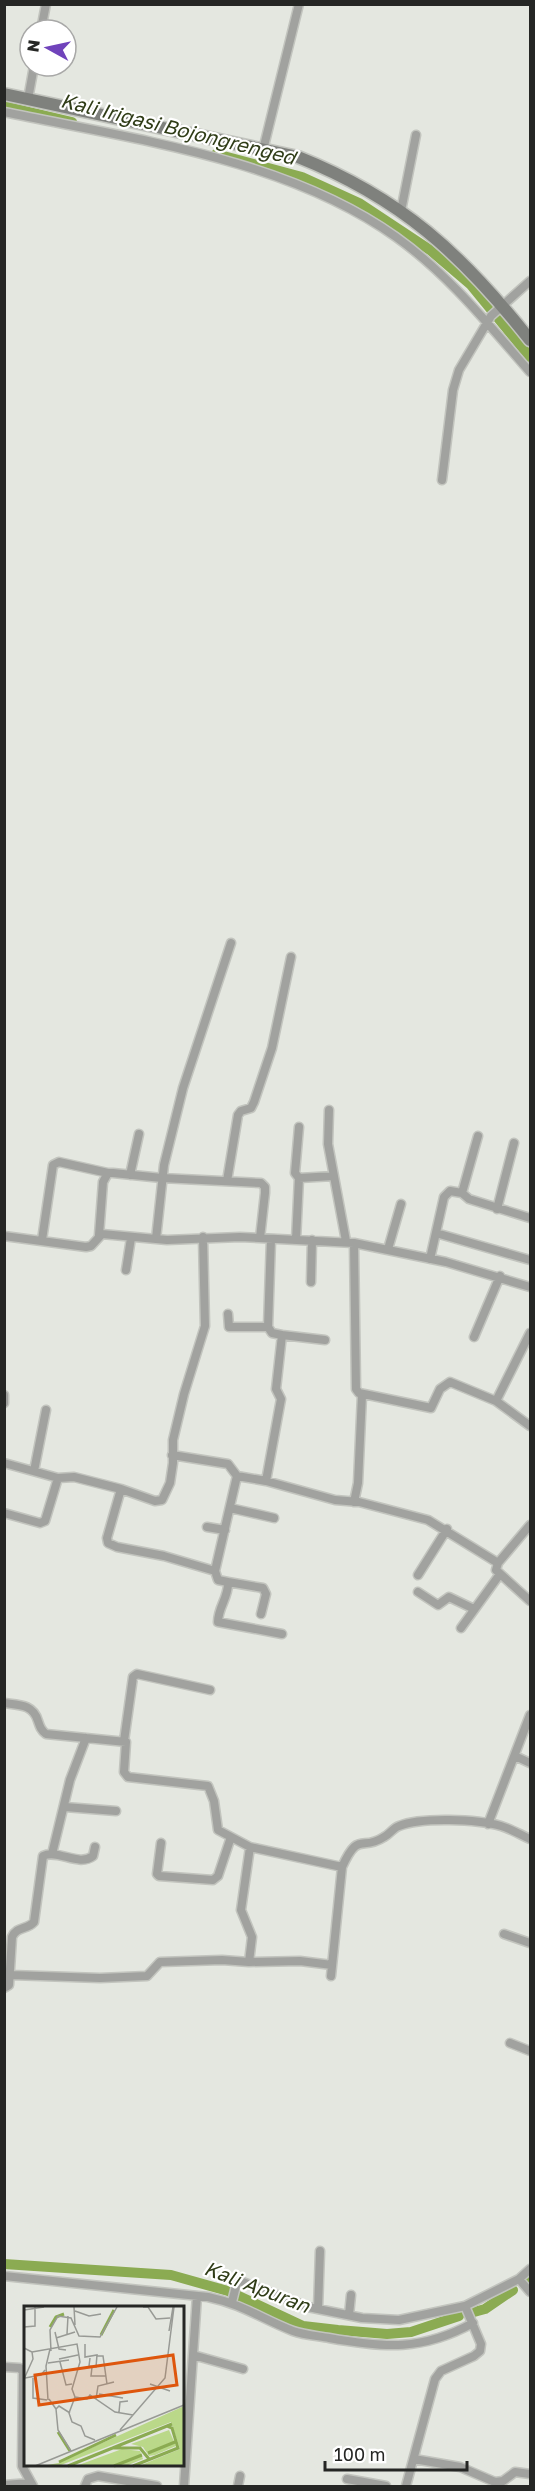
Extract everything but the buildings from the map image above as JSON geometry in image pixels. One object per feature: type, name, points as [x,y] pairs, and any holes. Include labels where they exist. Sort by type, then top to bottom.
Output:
[{"type":"main road","points":[[6,98],[28,99],[298,157],[340,174],[378,195],[443,243],[495,313],[531,340]]},
{"type":"street","points":[[263,150],[299,4]]},
{"type":"street","points":[[28,99],[32,78]]},
{"type":"street","points":[[4,112],[160,144],[255,169],[327,196],[367,217],[398,238],[447,279],[495,313],[531,372]]},
{"type":"street","points":[[401,211],[416,135]]},
{"type":"street","points":[[442,480],[456,379],[495,313],[531,281]]},
{"type":"street","points":[[156,1239],[162,1178],[183,1088],[231,943]]},
{"type":"street","points":[[227,1181],[238,1115],[240,1111],[251,1108],[255,1102],[272,1048],[291,957]]},
{"type":"street","points":[[329,1110],[328,1144],[350,1242],[356,1389],[362,1395],[431,1408],[440,1389],[450,1382],[496,1401],[531,1426]]},
{"type":"street","points":[[296,1240],[299,1178],[295,1173],[299,1127]]},
{"type":"street","points":[[130,1175],[139,1134]]},
{"type":"street","points":[[462,1193],[478,1136]]},
{"type":"street","points":[[497,1209],[514,1143]]},
{"type":"street","points":[[42,1240],[52,1166],[59,1162],[108,1173],[257,1182],[264,1187],[260,1238]]},
{"type":"street","points":[[4,1236],[87,1247],[94,1243],[99,1235],[104,1182],[108,1173]]},
{"type":"street","points":[[299,1178],[334,1176]]},
{"type":"street","points":[[429,1259],[444,1197],[450,1191],[462,1193],[469,1199],[497,1209],[531,1218]]},
{"type":"street","points":[[388,1249],[401,1204]]},
{"type":"street","points":[[436,1233],[531,1260]]},
{"type":"street","points":[[99,1235],[156,1239],[203,1237],[350,1242],[500,1276],[531,1287]]},
{"type":"street","points":[[4,1463],[58,1479],[74,1477],[121,1489],[154,1501],[162,1500],[170,1483],[172,1440],[205,1326],[203,1237]]},
{"type":"street","points":[[126,1270],[131,1238]]},
{"type":"street","points":[[271,1239],[268,1327],[272,1333],[325,1340]]},
{"type":"street","points":[[311,1282],[312,1240]]},
{"type":"street","points":[[474,1337],[500,1276]]},
{"type":"street","points":[[228,1314],[229,1327],[268,1327]]},
{"type":"street","points":[[496,1401],[531,1333]]},
{"type":"street","points":[[266,1481],[281,1399],[276,1389],[282,1335]]},
{"type":"street","points":[[4,1395],[4,1403]]},
{"type":"street","points":[[354,1502],[358,1484],[362,1395]]},
{"type":"street","points":[[34,1471],[46,1410]]},
{"type":"street","points":[[172,1455],[228,1464],[237,1476],[428,1520],[498,1563]]},
{"type":"street","points":[[237,1476],[215,1571],[218,1580],[263,1588],[266,1594],[261,1614]]},
{"type":"street","points":[[4,1513],[40,1523],[45,1521],[58,1479]]},
{"type":"street","points":[[121,1489],[107,1538],[110,1545],[164,1556],[215,1571]]},
{"type":"street","points":[[230,1508],[274,1518]]},
{"type":"street","points":[[531,1526],[498,1563],[496,1570],[531,1601]]},
{"type":"street","points":[[207,1527],[225,1530]]},
{"type":"street","points":[[417,1575],[447,1530]]},
{"type":"street","points":[[461,1628],[500,1574]]},
{"type":"street","points":[[228,1582],[227,1595],[218,1614],[218,1622],[282,1634]]},
{"type":"street","points":[[418,1592],[434,1604],[441,1604],[445,1598],[454,1597],[474,1609]]},
{"type":"street","points":[[210,1690],[136,1674],[133,1677],[124,1741],[127,1746],[125,1774],[145,1779],[208,1786],[214,1801],[218,1830],[250,1846],[342,1867]]},
{"type":"street","points":[[4,1703],[30,1708],[36,1713],[42,1731],[46,1734],[124,1741]]},
{"type":"street","points":[[488,1824],[531,1715]]},
{"type":"street","points":[[52,1854],[70,1780],[86,1738]]},
{"type":"street","points":[[515,1756],[531,1763]]},
{"type":"street","points":[[65,1807],[116,1811]]},
{"type":"street","points":[[331,1976],[342,1867],[350,1850],[360,1842],[372,1842],[384,1838],[396,1827],[420,1820],[502,1826],[531,1839]]},
{"type":"street","points":[[161,1843],[157,1874],[159,1876],[213,1880],[218,1876],[231,1837]]},
{"type":"street","points":[[249,1962],[252,1937],[241,1910],[250,1846]]},
{"type":"street","points":[[4,1988],[9,1985],[11,1975],[12,1937],[19,1928],[31,1926],[34,1922],[41,1858],[45,1854],[52,1854],[86,1860],[93,1856],[95,1847]]},
{"type":"street","points":[[504,1934],[531,1943]]},
{"type":"street","points":[[11,1975],[100,1978],[147,1976],[160,1962],[222,1960],[300,1961],[332,1965]]},
{"type":"street","points":[[510,2043],[531,2051]]},
{"type":"street","points":[[318,2308],[320,2252]]},
{"type":"street","points":[[233,2300],[237,2282],[245,2282],[308,2307],[379,2320],[399,2320],[465,2306],[519,2279],[531,2269]]},
{"type":"street","points":[[4,2276],[233,2300],[295,2332],[363,2344],[396,2345],[433,2341],[473,2323]]},
{"type":"street","points":[[519,2279],[531,2292]]},
{"type":"street","points":[[349,2315],[351,2295]]},
{"type":"street","points":[[184,2487],[197,2296]]},
{"type":"street","points":[[406,2487],[435,2379],[441,2371],[480,2351],[481,2344],[465,2306]]},
{"type":"street","points":[[193,2355],[243,2369]]},
{"type":"street","points":[[4,2367],[20,2368],[23,2372],[22,2466],[31,2485],[4,2485]]},
{"type":"street","points":[[414,2460],[460,2467],[495,2482],[503,2481],[515,2472],[531,2474]]},
{"type":"street","points":[[85,2487],[88,2479],[98,2475],[157,2487]]},
{"type":"street","points":[[238,2487],[240,2476]]},
{"type":"street","points":[[347,2479],[386,2487]]},
{"type":"waterway","name":"Kali Irigasi Bojongrenged","points":[[4,106],[72,122]]},
{"type":"waterway","name":"Kali Irigasi Bojongrenged","points":[[216,154],[302,177],[359,203],[430,250],[471,285],[530,357]]},
{"type":"waterway","name":"Kali Apuran","points":[[4,2264],[171,2275],[228,2291],[303,2326],[387,2334],[411,2332],[459,2316]]},
{"type":"waterway","points":[[474,2312],[485,2309],[513,2290]]}]
